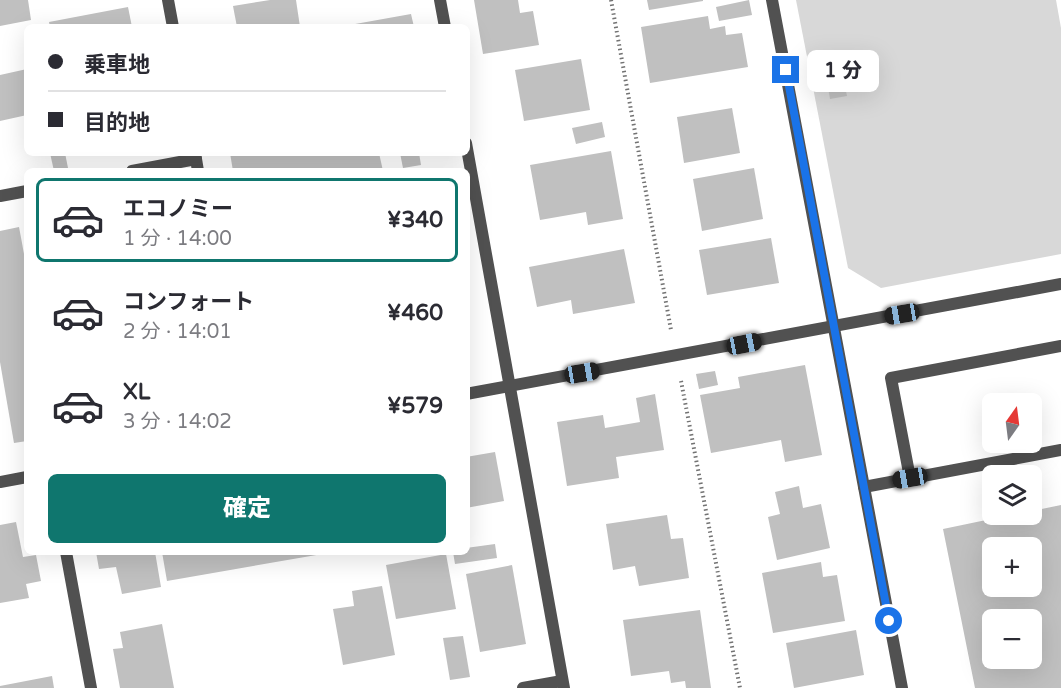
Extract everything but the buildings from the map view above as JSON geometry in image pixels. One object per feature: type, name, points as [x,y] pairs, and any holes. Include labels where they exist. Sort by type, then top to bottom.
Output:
[{"type":"street","points":[[168,0],[172,24]]},
{"type":"street","points":[[440,0],[444,24]]},
{"type":"street","points":[[772,0],[902,688]]},
{"type":"street","points":[[468,156],[563,684],[523,688]]},
{"type":"street","points":[[151,168],[196,161]]},
{"type":"street","points":[[0,196],[24,192]]},
{"type":"street","points":[[470,393],[1061,284]]},
{"type":"street","points":[[910,478],[891,378],[1061,346]]},
{"type":"street","points":[[864,487],[1061,450]]},
{"type":"street","points":[[0,482],[24,478]]},
{"type":"street","points":[[67,555],[91,688]]},
{"type":"shaded area","points":[[796,0],[1056,0],[1061,28],[1061,254],[881,288],[848,268]]},
{"type":"route","points":[[786,70],[889,621]]}]
